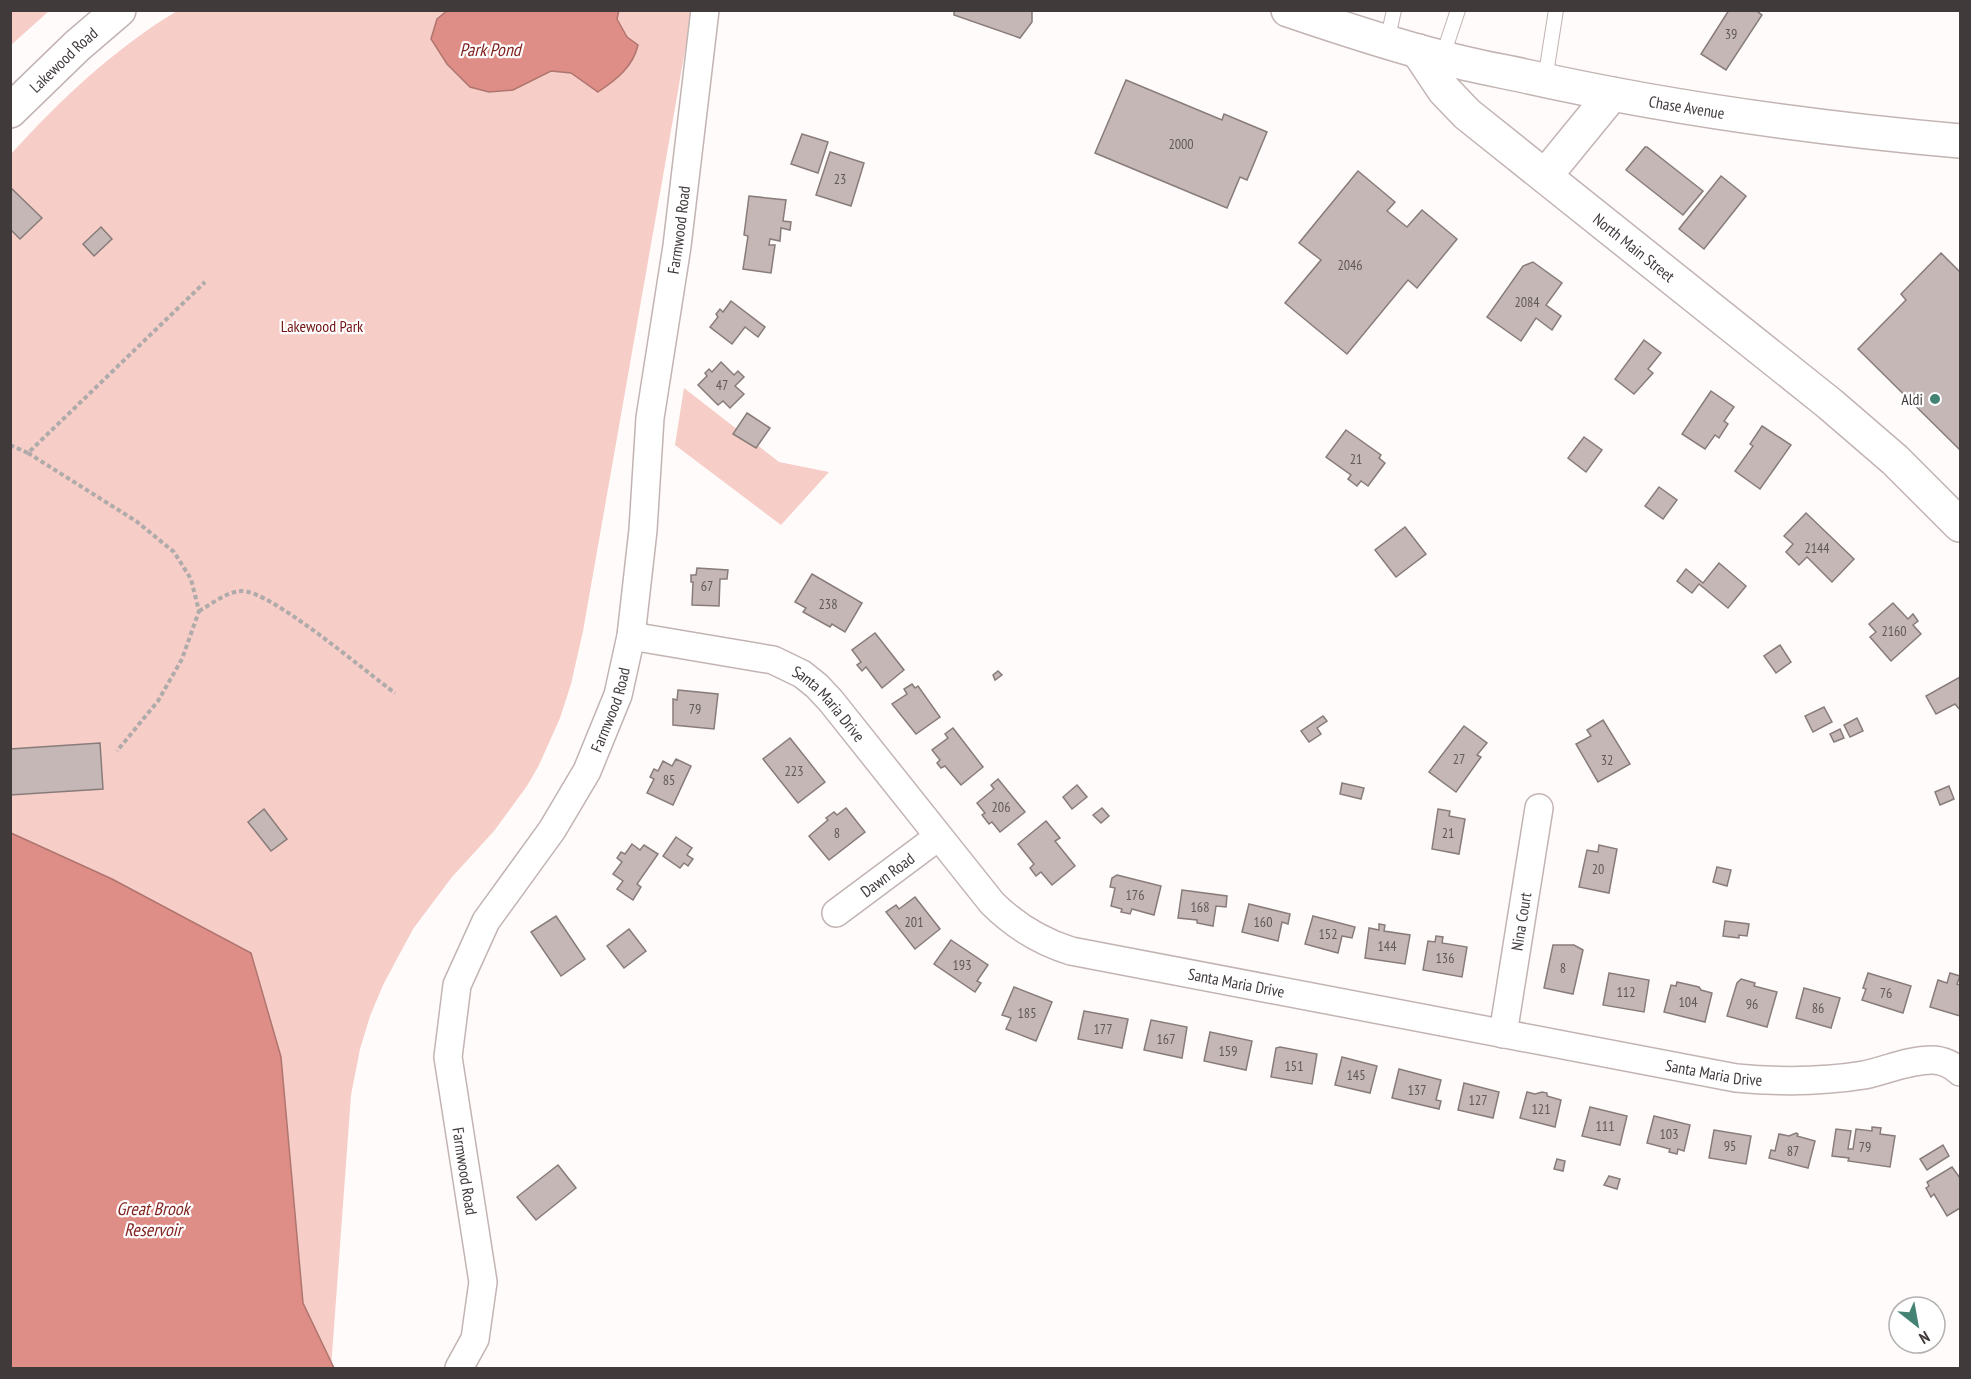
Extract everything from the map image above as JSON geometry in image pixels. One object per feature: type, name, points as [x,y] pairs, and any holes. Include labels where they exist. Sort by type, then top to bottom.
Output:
[{"type":"main road","name":"Lakewood Road","points":[[10,111],[118,10]]},
{"type":"main road","points":[[1288,10],[1430,55]]},
{"type":"main road","name":"Chase Avenue","points":[[1430,55],[1612,94],[1702,110],[1808,125],[1960,141]]},
{"type":"main road","name":"North Main Street","points":[[1430,55],[1454,102],[1830,404],[1910,474],[1960,525]]},
{"type":"main road","points":[[1545,176],[1612,94]]},
{"type":"street","name":"Farmwood Road","points":[[459,1368],[475,1339],[483,1282],[448,1057],[457,985],[486,921],[552,830],[587,771],[618,694],[631,636],[644,530],[650,418],[676,246],[705,10]]},
{"type":"street","name":"Santa Maria Drive","points":[[631,636],[759,656],[783,663],[802,674],[831,701],[981,891],[1020,928],[1051,945],[1093,956],[1712,1074],[1759,1080],[1802,1081],[1844,1078],[1930,1060],[1942,1061],[1960,1072]]},
{"type":"street","name":"Nina Court","points":[[1503,1034],[1539,808]]},
{"type":"street","name":"Dawn Road","points":[[836,913],[938,837]]},
{"type":"lane","points":[[1387,42],[1394,10]]},
{"type":"lane","points":[[1430,55],[1458,10]]},
{"type":"lane","points":[[1545,80],[1556,10]]},
{"type":"path","points":[[28,453],[205,282]]},
{"type":"path","points":[[10,445],[28,453],[136,521],[174,552],[191,579],[199,611],[182,659],[158,700],[117,751]]},
{"type":"path","points":[[199,611],[228,595],[242,591],[267,598],[346,654],[395,693]]},
{"type":"green space","points":[[11,10],[49,10],[49,11],[11,45]]},
{"type":"green space","name":"Lakewood Park","points":[[177,11],[692,11],[583,631],[571,684],[560,718],[527,786],[494,831],[452,877],[413,929],[383,985],[370,1016],[360,1049],[351,1095],[331,1368],[11,1368],[11,154],[89,76],[131,42]]},
{"type":"green space","points":[[684,388],[779,462],[829,472],[781,525],[675,445]]},
{"type":"water","name":"Park Pond","points":[[619,10],[617,19],[627,37],[638,45],[636,53],[617,78],[598,92],[571,73],[551,71],[513,90],[489,92],[470,87],[447,64],[431,39],[437,19],[447,11]]},
{"type":"water","name":"Great Brook Reservoir","points":[[11,833],[112,879],[251,953],[281,1057],[303,1303],[334,1368],[11,1368]]},
{"type":"building","points":[[954,10],[1032,10],[1032,22],[1020,38],[954,15]]},
{"type":"building","points":[[1729,10],[1755,10],[1762,15],[1726,70],[1701,54]]},
{"type":"building","points":[[1126,80],[1222,120],[1224,114],[1267,132],[1247,180],[1240,177],[1227,208],[1095,153]]},
{"type":"building","points":[[802,134],[828,142],[818,173],[791,164]]},
{"type":"building","points":[[1645,147],[1703,191],[1683,215],[1626,170]]},
{"type":"building","points":[[830,152],[864,163],[851,206],[816,195]]},
{"type":"building","points":[[1358,171],[1395,202],[1387,211],[1407,227],[1422,210],[1457,239],[1417,288],[1408,280],[1347,354],[1285,303],[1321,260],[1299,243]]},
{"type":"building","points":[[1721,176],[1746,196],[1704,249],[1679,229]]},
{"type":"building","points":[[10,187],[42,218],[20,239],[10,229]]},
{"type":"building","points":[[749,196],[786,200],[783,221],[791,222],[790,230],[781,228],[780,241],[770,239],[769,245],[775,245],[771,273],[743,269],[748,236],[744,235]]},
{"type":"building","points":[[101,227],[112,239],[94,256],[83,244]]},
{"type":"building","name":"Aldi","points":[[1941,253],[1960,272],[1960,450],[1858,349],[1906,300],[1901,294]]},
{"type":"building","points":[[1533,262],[1562,283],[1546,305],[1561,316],[1552,330],[1536,318],[1521,341],[1487,317],[1523,266]]},
{"type":"building","points":[[731,301],[765,327],[758,337],[745,327],[732,344],[710,327],[718,317],[716,314],[720,309],[723,312]]},
{"type":"building","points":[[1644,340],[1661,353],[1648,369],[1653,373],[1634,394],[1615,379]]},
{"type":"building","points":[[721,362],[734,375],[738,371],[744,377],[735,386],[744,394],[730,408],[723,401],[718,405],[698,385],[707,376],[705,373],[709,369],[712,372]]},
{"type":"building","points":[[1711,391],[1734,407],[1724,421],[1728,424],[1719,438],[1715,435],[1705,449],[1682,434]]},
{"type":"building","points":[[747,413],[770,428],[756,448],[733,434]]},
{"type":"building","points":[[1762,426],[1791,445],[1760,489],[1735,471],[1753,446],[1750,444]]},
{"type":"building","points":[[1346,430],[1381,455],[1379,458],[1385,463],[1368,486],[1361,481],[1357,486],[1348,479],[1351,475],[1326,457]]},
{"type":"building","points":[[1584,437],[1602,450],[1586,472],[1568,458]]},
{"type":"building","points":[[1659,487],[1677,500],[1663,519],[1645,506]]},
{"type":"building","points":[[1806,513],[1854,559],[1832,582],[1807,557],[1799,565],[1786,552],[1793,544],[1784,536]]},
{"type":"building","points":[[1405,527],[1426,554],[1396,577],[1375,550]]},
{"type":"building","points":[[1719,563],[1746,586],[1728,608],[1699,584],[1692,593],[1677,581],[1686,569],[1703,583]]},
{"type":"building","points":[[697,568],[728,570],[727,579],[720,579],[719,606],[692,605],[691,575],[696,575]]},
{"type":"building","points":[[812,574],[862,603],[845,632],[832,624],[830,627],[803,612],[806,608],[795,602]]},
{"type":"building","points":[[1893,603],[1908,619],[1913,614],[1918,621],[1913,625],[1921,634],[1891,661],[1870,637],[1876,632],[1869,624]]},
{"type":"building","points":[[875,633],[904,670],[882,688],[866,667],[862,671],[857,665],[861,662],[852,650]]},
{"type":"building","points":[[1780,645],[1791,662],[1776,673],[1764,656]]},
{"type":"building","points":[[998,671],[1002,675],[995,680],[993,675]]},
{"type":"building","points":[[1960,677],[1960,710],[1955,704],[1936,714],[1926,696]]},
{"type":"building","points":[[912,684],[915,688],[918,686],[940,717],[916,734],[892,704],[907,694],[904,689]]},
{"type":"building","points":[[678,690],[718,694],[714,729],[673,725],[673,699],[677,700]]},
{"type":"building","points":[[1824,707],[1832,722],[1813,732],[1805,716]]},
{"type":"building","points":[[1323,716],[1327,721],[1317,728],[1321,734],[1309,742],[1301,731]]},
{"type":"building","points":[[1857,718],[1863,731],[1850,737],[1844,725]]},
{"type":"building","points":[[1603,720],[1630,764],[1598,782],[1576,744],[1591,736],[1587,730]]},
{"type":"building","points":[[1464,726],[1487,743],[1477,755],[1481,757],[1456,792],[1429,772]]},
{"type":"building","points":[[953,728],[983,767],[961,785],[945,766],[941,768],[937,763],[940,760],[932,750],[948,738],[945,734]]},
{"type":"building","points":[[1840,729],[1844,738],[1834,742],[1830,734]]},
{"type":"building","points":[[790,738],[825,782],[798,803],[763,759]]},
{"type":"building","points":[[100,743],[103,789],[10,795],[10,749]]},
{"type":"building","points":[[676,759],[691,766],[673,805],[647,793],[654,779],[650,777],[654,769],[658,771],[663,761],[672,766]]},
{"type":"building","points":[[998,779],[1025,812],[1000,832],[992,822],[989,824],[982,815],[985,813],[977,803],[994,789],[991,785]]},
{"type":"building","points":[[1342,783],[1364,788],[1361,799],[1340,794]]},
{"type":"building","points":[[1077,785],[1087,797],[1072,809],[1063,797]]},
{"type":"building","points":[[1949,786],[1954,799],[1940,805],[1935,792]]},
{"type":"building","points":[[846,808],[865,832],[829,860],[809,836],[828,820],[826,818],[834,812],[837,815]]},
{"type":"building","points":[[1102,808],[1109,816],[1101,823],[1093,815]]},
{"type":"building","points":[[264,809],[287,839],[271,851],[248,822]]},
{"type":"building","points":[[1438,809],[1450,811],[1449,816],[1465,819],[1459,854],[1432,849]]},
{"type":"building","points":[[1046,821],[1060,838],[1055,841],[1075,866],[1052,885],[1041,872],[1036,876],[1030,868],[1034,864],[1018,844]]},
{"type":"building","points":[[676,837],[692,848],[687,855],[693,859],[688,866],[684,863],[680,868],[663,856]]},
{"type":"building","points":[[632,844],[640,850],[644,845],[658,854],[637,884],[641,887],[633,900],[617,889],[623,881],[613,874],[622,862],[617,858],[621,852],[625,854]]},
{"type":"building","points":[[1599,845],[1617,849],[1609,893],[1579,887],[1587,850],[1598,852]]},
{"type":"building","points":[[1717,867],[1731,870],[1727,886],[1713,882]]},
{"type":"building","points":[[1117,875],[1161,886],[1154,915],[1132,909],[1130,914],[1111,906],[1115,888],[1110,887],[1112,878]]},
{"type":"building","points":[[1182,890],[1227,896],[1226,907],[1216,906],[1213,926],[1197,923],[1197,920],[1178,918]]},
{"type":"building","points":[[915,897],[940,929],[915,949],[886,912],[896,905],[899,909]]},
{"type":"building","points":[[1249,904],[1290,914],[1288,924],[1282,922],[1278,941],[1242,932]]},
{"type":"building","points":[[556,916],[585,959],[561,976],[531,932]]},
{"type":"building","points":[[1313,916],[1355,927],[1352,938],[1342,936],[1338,953],[1305,944]]},
{"type":"building","points":[[1725,921],[1749,924],[1747,936],[1739,935],[1739,938],[1723,936]]},
{"type":"building","points":[[1379,924],[1385,925],[1384,931],[1410,935],[1405,964],[1365,958],[1369,928],[1379,930]]},
{"type":"building","points":[[629,929],[646,951],[624,968],[607,946]]},
{"type":"building","points":[[1436,936],[1443,937],[1442,943],[1467,947],[1462,977],[1423,970],[1428,941],[1435,942]]},
{"type":"building","points":[[951,940],[988,965],[977,981],[981,983],[975,992],[934,964]]},
{"type":"building","points":[[1553,945],[1574,945],[1583,950],[1573,994],[1544,988]]},
{"type":"building","points":[[1609,973],[1649,980],[1644,1012],[1603,1005]]},
{"type":"building","points":[[1868,973],[1911,986],[1903,1013],[1862,1000]]},
{"type":"building","points":[[1950,973],[1960,976],[1957,984],[1960,985],[1960,1016],[1930,1007],[1938,980],[1947,983]]},
{"type":"building","points":[[1741,979],[1755,983],[1754,986],[1777,992],[1767,1027],[1727,1016],[1737,983]]},
{"type":"building","points":[[1677,982],[1699,987],[1701,990],[1712,993],[1705,1022],[1664,1012],[1671,985],[1676,986]]},
{"type":"building","points":[[1014,987],[1052,1002],[1036,1041],[1006,1029],[1011,1018],[1002,1015]]},
{"type":"building","points":[[1804,988],[1840,998],[1831,1028],[1796,1018]]},
{"type":"building","points":[[1084,1011],[1128,1019],[1122,1048],[1078,1039]]},
{"type":"building","points":[[1151,1020],[1187,1027],[1182,1058],[1144,1050]]},
{"type":"building","points":[[1210,1032],[1252,1041],[1246,1070],[1204,1061]]},
{"type":"building","points":[[1276,1048],[1317,1054],[1312,1084],[1271,1077]]},
{"type":"building","points":[[1342,1057],[1377,1066],[1370,1093],[1335,1085]]},
{"type":"building","points":[[1399,1069],[1441,1080],[1436,1100],[1441,1101],[1439,1109],[1392,1098]]},
{"type":"building","points":[[1464,1083],[1499,1092],[1493,1118],[1458,1110]]},
{"type":"building","points":[[1527,1092],[1547,1093],[1547,1096],[1561,1100],[1555,1127],[1520,1118]]},
{"type":"building","points":[[1590,1107],[1627,1116],[1620,1145],[1582,1136]]},
{"type":"building","points":[[1654,1116],[1690,1125],[1684,1151],[1678,1149],[1677,1154],[1669,1152],[1670,1149],[1647,1143]]},
{"type":"building","points":[[1872,1127],[1881,1128],[1880,1134],[1895,1136],[1890,1167],[1848,1161],[1849,1158],[1832,1156],[1836,1129],[1851,1131],[1848,1149],[1853,1149],[1856,1129],[1872,1131]]},
{"type":"building","points":[[1714,1130],[1751,1136],[1746,1164],[1709,1158]]},
{"type":"building","points":[[1796,1133],[1797,1136],[1815,1141],[1808,1168],[1769,1158],[1771,1150],[1775,1151],[1779,1134],[1789,1136]]},
{"type":"building","points":[[1943,1145],[1949,1156],[1927,1170],[1920,1159]]},
{"type":"building","points":[[1557,1159],[1565,1161],[1563,1171],[1554,1169]]},
{"type":"building","points":[[558,1165],[576,1188],[536,1220],[517,1197]]},
{"type":"building","points":[[1952,1167],[1960,1178],[1960,1208],[1947,1216],[1934,1194],[1931,1197],[1926,1188],[1929,1186],[1927,1182]]},
{"type":"building","points":[[1609,1176],[1620,1179],[1617,1189],[1604,1185]]},
{"type":"place","name":"Aldi","points":[[1935,399]]}]
